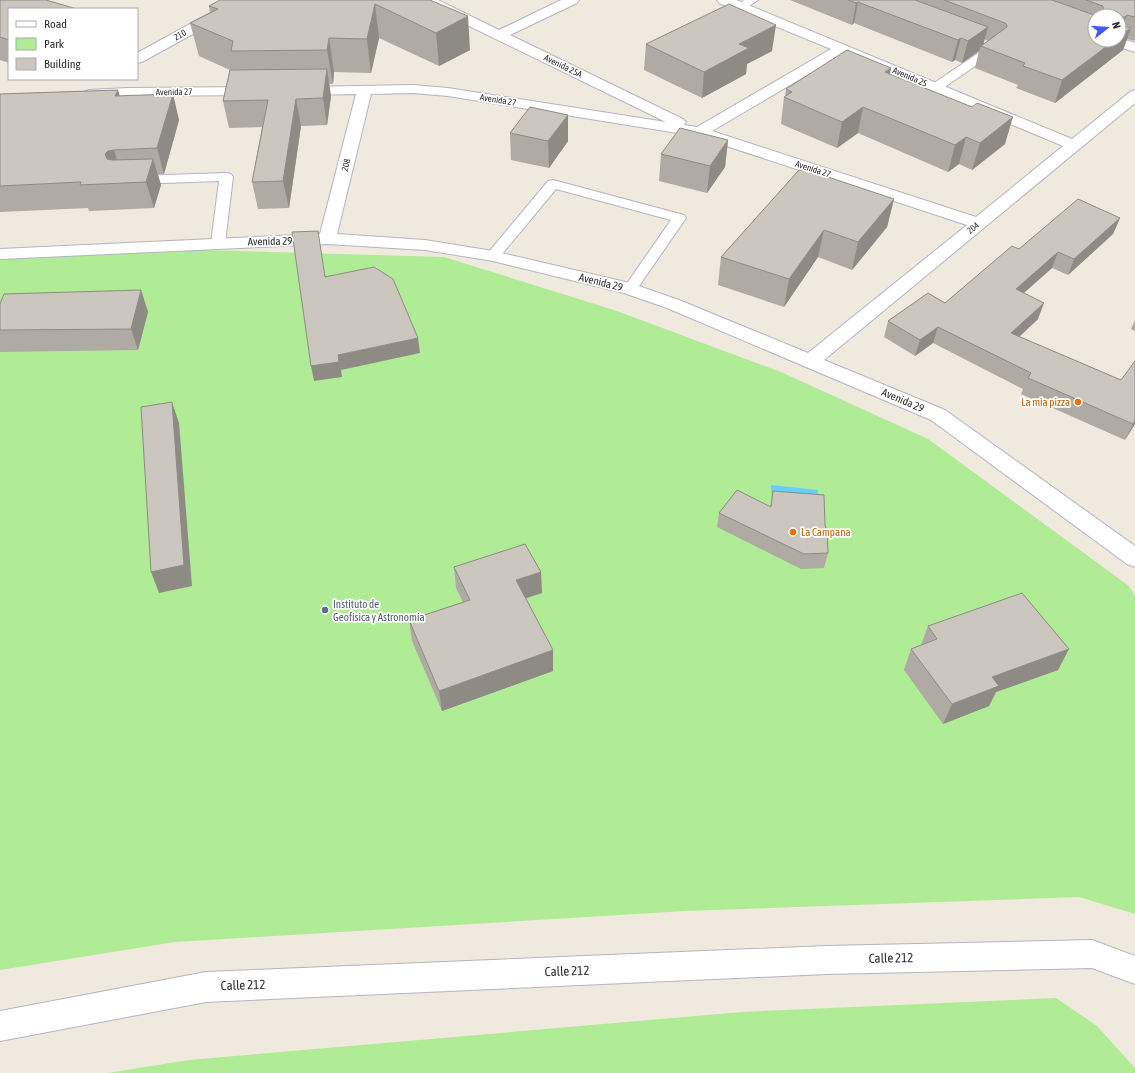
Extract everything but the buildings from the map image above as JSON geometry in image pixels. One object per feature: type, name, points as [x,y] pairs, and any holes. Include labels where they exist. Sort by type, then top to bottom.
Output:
[{"type":"street","name":"210","points":[[138,58],[244,0]]},
{"type":"street","name":"Avenida 25A","points":[[427,0],[699,132]]},
{"type":"street","points":[[499,35],[572,0]]},
{"type":"street","name":"Avenida 25","points":[[724,0],[746,3],[842,49],[1074,145]]},
{"type":"street","points":[[699,132],[842,49]]},
{"type":"street","name":"Avenida 27","points":[[99,80],[74,94],[270,91]]},
{"type":"street","name":"208","points":[[327,240],[365,90]]},
{"type":"street","name":"Avenida 27","points":[[286,91],[413,90],[448,92],[699,132],[980,223]]},
{"type":"street","name":"204","points":[[811,361],[1135,95]]},
{"type":"street","name":"Avenida 29","points":[[0,254],[218,243],[327,240],[425,245],[493,256],[630,289],[673,304],[938,415],[1135,558]]},
{"type":"street","name":"Calle 212","points":[[0,1026],[206,987],[826,960],[1084,954],[1092,954],[1135,970]]},
{"type":"lane","points":[[935,88],[994,48],[980,42]]},
{"type":"lane","points":[[122,181],[226,177],[218,243]]},
{"type":"lane","points":[[493,256],[553,184],[680,218],[630,289]]},
{"type":"green space","name":"Instituto de Geofísica y Astronomía","points":[[133,248],[444,257],[614,310],[781,372],[928,439],[1129,586],[1135,596],[1135,914],[1079,897],[685,911],[175,942],[0,970],[0,258]]},
{"type":"green space","points":[[1056,998],[1097,1026],[1135,1068],[1135,1073],[108,1073],[189,1060],[742,1012]]},
{"type":"water","points":[[771,485],[818,490],[817,508],[772,504]]},
{"type":"place","name":"La mia pizza","points":[[1078,402]]},
{"type":"place","name":"La Campana","points":[[793,532]]},
{"type":"place","name":"Instituto de Geofísica y Astronomía","points":[[325,610]]}]
